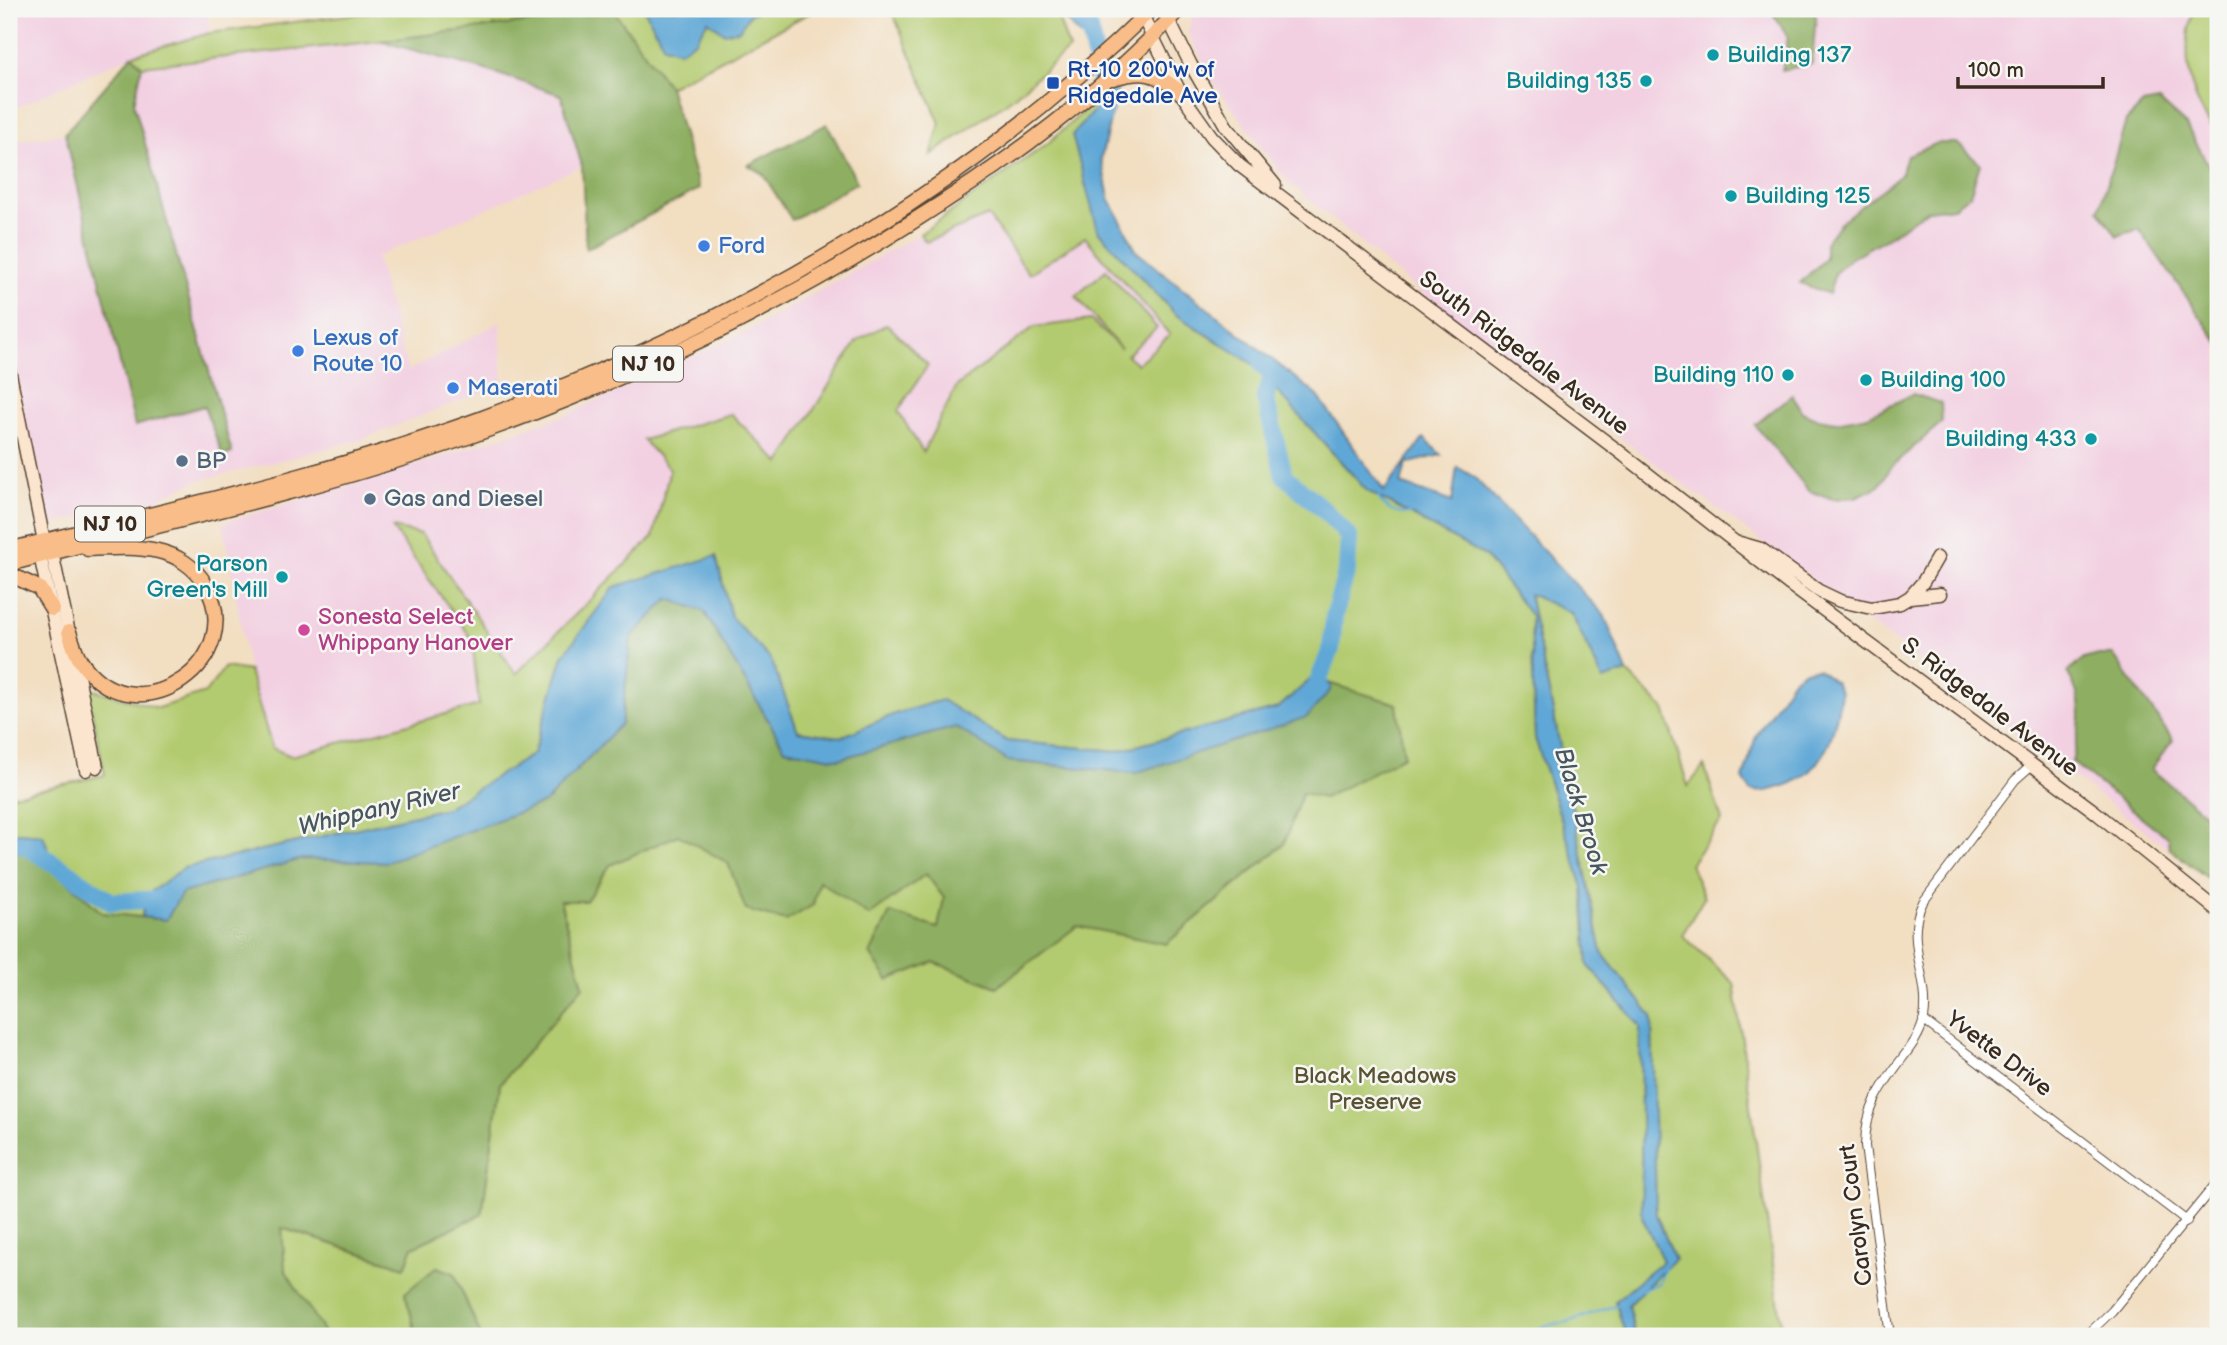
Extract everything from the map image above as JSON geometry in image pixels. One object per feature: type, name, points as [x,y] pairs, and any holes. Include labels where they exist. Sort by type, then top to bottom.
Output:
[{"type":"main road","name":"NJ 10","points":[[9,550],[50,550],[372,468],[470,436],[581,393],[733,325],[812,284],[1007,160],[1109,79],[1152,38],[1166,15],[1179,9]]},
{"type":"main road","name":"NJ 10","points":[[9,564],[355,460],[479,419],[618,363],[734,307],[822,258],[962,168],[1055,97],[1125,34],[1144,12]]},
{"type":"main road","name":"South Ridgedale Avenue","points":[[1144,12],[1152,38],[1180,92],[1196,117],[1240,165],[1733,541]]},
{"type":"main road","name":"South Ridgedale Avenue","points":[[1166,15],[1205,92],[1226,126],[1289,201]]},
{"type":"main road","points":[[1109,79],[1132,72],[1148,72],[1163,78],[1180,92]]},
{"type":"main road","points":[[9,369],[69,632],[92,769],[52,609],[50,550]]},
{"type":"main road","points":[[1733,541],[1761,549],[1819,591],[1840,601],[1872,608],[1900,603],[1910,597],[1923,582],[1937,558]]},
{"type":"main road","name":"S. Ridgedale Avenue","points":[[1733,541],[2128,838],[2218,911]]},
{"type":"main road","points":[[50,550],[144,549],[170,555],[202,578],[214,609],[213,636],[203,660],[185,680],[148,694],[121,691],[98,679],[83,665],[69,632]]},
{"type":"main road","points":[[9,574],[39,588],[52,609]]},
{"type":"main road","points":[[1910,597],[1940,594]]},
{"type":"street","name":"Yvette Drive","points":[[2032,765],[2015,780],[1918,912],[1915,942],[1925,1003],[1923,1020],[2187,1221]]},
{"type":"street","name":"Carolyn Court","points":[[1890,1336],[1865,1131],[1873,1101],[1880,1087],[1915,1041],[1923,1020]]},
{"type":"street","points":[[2086,1336],[2112,1311],[2218,1181]]},
{"type":"shaded area","points":[[9,9],[206,9],[210,33],[132,55],[9,111]]},
{"type":"shaded area","points":[[1200,9],[2218,9],[2218,872],[2209,879],[1752,534],[1420,292],[1288,182],[1215,85],[1188,32],[1192,19]]},
{"type":"shaded area","points":[[380,41],[486,70],[561,95],[582,166],[376,257],[408,371],[500,322],[503,384],[360,440],[194,482],[153,501],[46,525],[9,375],[9,142],[65,133],[135,426],[204,406],[232,453],[134,104],[142,66]]},
{"type":"shaded area","points":[[988,216],[1085,237],[1170,335],[1136,364],[1091,321],[957,386],[923,453],[857,341],[780,463],[643,440],[670,469],[653,537],[515,674],[422,534],[393,528],[472,639],[479,705],[291,756],[272,748],[249,671],[223,523],[435,459],[566,415],[746,332],[920,234],[926,242]]},
{"type":"green space","points":[[394,9],[817,9],[669,87],[614,11],[380,41],[142,66],[132,55],[210,33]]},
{"type":"green space","points":[[891,9],[1055,9],[1069,49],[1011,99],[931,155],[940,123]]},
{"type":"green space","points":[[1770,9],[1813,9],[1816,16],[1812,64],[1782,70],[1788,37]]},
{"type":"green space","points":[[2194,9],[2218,9],[2218,123],[2213,128],[2197,100],[2189,71],[2188,40]]},
{"type":"green space","points":[[614,11],[669,87],[699,189],[586,249],[582,166],[561,95],[486,70],[380,41]]},
{"type":"green space","points":[[132,55],[142,66],[134,104],[232,453],[223,456],[204,406],[135,426],[65,133]]},
{"type":"green space","points":[[2159,101],[2186,125],[2210,168],[2218,163],[2218,342],[2139,229],[2117,236],[2099,210],[2126,121],[2143,104]]},
{"type":"green space","name":"Black Meadows Preserve","points":[[1094,102],[1097,107],[1098,231],[1175,314],[1253,364],[1367,491],[1485,556],[1531,616],[1535,738],[1583,887],[1588,965],[1640,1026],[1642,1217],[1663,1261],[1615,1301],[1626,1336],[481,1336],[454,1273],[405,1293],[417,1336],[326,1336],[285,1270],[281,1228],[405,1267],[413,1247],[482,1214],[500,1084],[583,986],[560,900],[586,901],[610,865],[678,834],[728,863],[746,910],[819,880],[926,874],[944,898],[938,929],[888,980],[934,962],[997,987],[1077,926],[1166,944],[1284,844],[1302,793],[1397,704],[1312,678],[1278,708],[1118,751],[1007,741],[942,700],[895,714],[841,738],[798,731],[771,660],[731,617],[716,556],[563,656],[533,754],[446,808],[184,868],[145,896],[142,917],[102,913],[57,872],[43,836],[9,832],[9,796],[105,775],[87,688],[158,708],[205,693],[225,667],[249,671],[272,748],[291,756],[479,705],[472,639],[392,528],[421,534],[516,674],[653,537],[670,469],[643,440],[731,414],[780,463],[857,341],[887,324],[928,365],[898,411],[923,452],[957,386],[1034,327],[1091,320],[1121,349],[1076,296],[1106,270],[1157,328],[1127,355],[1137,364],[1170,335],[1085,237],[1029,274],[988,216],[926,242],[920,234],[1047,144]]},
{"type":"green space","points":[[827,124],[857,182],[792,220],[763,174],[748,165]]},
{"type":"green space","points":[[1938,143],[1957,143],[1980,164],[1970,195],[1954,207],[1927,210],[1890,236],[1851,258],[1835,273],[1829,294],[1800,283],[1825,259],[1825,243],[1842,221],[1901,175],[1907,155]]},
{"type":"green space","points":[[1913,394],[1941,403],[1942,422],[1892,466],[1879,486],[1856,497],[1833,499],[1809,491],[1755,425],[1792,395],[1802,412],[1818,419],[1836,422],[1868,416]]},
{"type":"green space","points":[[1529,593],[1571,613],[1603,680],[1627,672],[1664,709],[1688,786],[1704,766],[1722,820],[1690,864],[1704,898],[1682,935],[1734,983],[1783,1336],[1635,1336],[1628,1305],[1675,1259],[1656,1215],[1652,1016],[1602,953]]},
{"type":"green space","points":[[668,599],[703,610],[785,749],[838,759],[956,727],[1008,761],[1135,773],[1329,691],[1331,684],[1397,704],[1404,756],[1324,798],[1302,793],[1284,844],[1166,944],[1077,926],[997,987],[934,962],[888,980],[870,954],[890,913],[938,928],[944,898],[926,874],[869,916],[819,881],[813,905],[786,921],[746,910],[728,863],[678,835],[610,865],[586,901],[560,901],[583,986],[500,1084],[482,1214],[413,1247],[405,1267],[282,1228],[285,1270],[326,1336],[9,1336],[9,851],[31,854],[57,872],[102,913],[166,920],[182,893],[302,859],[386,862],[546,802],[621,724],[631,637]]},
{"type":"green space","points":[[2113,655],[2173,740],[2151,769],[2218,825],[2218,872],[2209,879],[2169,848],[2168,838],[2072,762],[2080,716],[2077,694],[2067,672],[2084,659]]},
{"type":"green space","points":[[437,1267],[454,1273],[481,1336],[417,1336],[405,1293]]},
{"type":"water","points":[[646,9],[765,9],[750,14],[739,30],[724,33],[708,21],[695,41],[680,51],[664,46]]},
{"type":"water","points":[[1056,9],[1090,9],[1095,27],[1081,37]]},
{"type":"water","points":[[1119,83],[1101,158],[1109,198],[1137,252],[1318,396],[1384,491],[1424,438],[1441,455],[1406,464],[1401,484],[1452,502],[1457,467],[1474,477],[1604,615],[1627,672],[1603,680],[1571,613],[1529,594],[1602,953],[1652,1016],[1656,1215],[1675,1259],[1628,1305],[1635,1336],[1626,1336],[1615,1301],[1663,1261],[1642,1217],[1640,1026],[1588,965],[1583,887],[1535,738],[1531,616],[1485,556],[1367,491],[1253,364],[1175,314],[1098,231],[1072,135],[1096,108],[1094,102]]},
{"type":"water","points":[[716,556],[731,617],[771,660],[798,731],[841,737],[895,714],[942,700],[1007,741],[1118,751],[1278,708],[1312,678],[1331,684],[1330,691],[1307,717],[1135,773],[1008,761],[956,727],[838,759],[785,749],[704,611],[668,599],[631,637],[621,724],[546,802],[386,862],[302,859],[182,893],[166,920],[142,917],[145,896],[184,868],[446,808],[533,754],[563,656],[614,587]]},
{"type":"water","points":[[1818,669],[1835,682],[1841,693],[1826,749],[1810,771],[1798,780],[1772,790],[1751,791],[1743,779],[1756,736],[1794,678],[1805,670]]},
{"type":"water","points":[[9,832],[43,835],[57,872],[31,854],[9,851]]},
{"type":"waterway","name":"Whippany River","points":[[1085,9],[1105,103],[1102,118]]},
{"type":"waterway","name":"Whippany River","points":[[1262,365],[1273,376],[1265,397],[1284,475],[1326,512],[1349,537],[1347,570],[1334,616],[1331,649],[1314,692],[1306,696]]},
{"type":"waterway","name":"Black Brook","points":[[1378,497],[1391,511],[1410,514]]},
{"type":"waterway","name":"Whippany River","points":[[9,842],[22,844],[111,902],[165,899]]},
{"type":"waterway","name":"Black Brook","points":[[1642,1290],[1659,1283],[1665,1267]]},
{"type":"waterway","points":[[1524,1336],[1548,1325],[1568,1322],[1619,1304]]},
{"type":"place","name":"Building 137","points":[[1713,55]]},
{"type":"place","name":"Building 135","points":[[1646,81]]},
{"type":"place","name":"Rt-10 200'w of Ridgedale Ave","points":[[1053,83]]},
{"type":"place","name":"Building 125","points":[[1731,196]]},
{"type":"place","name":"Ford","points":[[704,246]]},
{"type":"place","name":"Lexus of Route 10","points":[[298,351]]},
{"type":"place","name":"Building 110","points":[[1788,375]]},
{"type":"place","name":"Building 100","points":[[1866,380]]},
{"type":"place","name":"Maserati","points":[[453,388]]},
{"type":"place","name":"Building 433","points":[[2091,439]]},
{"type":"place","name":"BP","points":[[182,461]]},
{"type":"place","name":"Gas and Diesel","points":[[370,499]]},
{"type":"place","name":"Parson Green's Mill","points":[[282,577]]},
{"type":"place","name":"Sonesta Select Whippany Hanover","points":[[304,630]]}]
